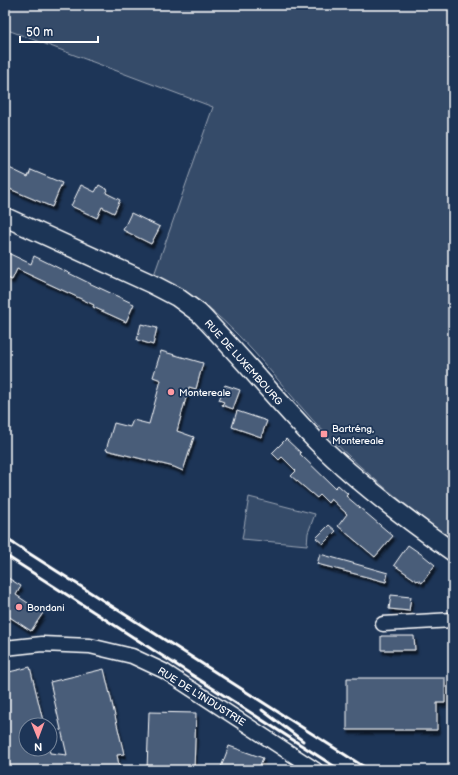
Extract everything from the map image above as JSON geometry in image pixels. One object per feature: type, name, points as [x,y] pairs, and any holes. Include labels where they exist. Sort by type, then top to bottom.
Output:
[{"type":"main road","name":"RUE DE LUXEMBOURG","points":[[5,217],[152,284],[177,297],[199,312],[318,443],[350,473],[408,521],[453,552]]},
{"type":"street","points":[[383,624],[453,620]]},
{"type":"street","name":"RUE DE L'INDUSTRIE","points":[[5,648],[42,644],[90,646],[132,656],[164,670],[316,770]]},
{"type":"shaded area","points":[[5,5],[453,5],[453,541],[389,491],[328,436],[254,352],[223,320],[194,297],[154,275],[213,107],[5,29]]},
{"type":"shaded area","points":[[249,497],[315,514],[308,533],[307,545],[242,539]]},
{"type":"building","points":[[5,166],[28,177],[31,170],[62,183],[52,207],[5,187]]},
{"type":"building","points":[[81,185],[95,192],[99,185],[108,190],[106,193],[120,200],[114,213],[102,207],[97,218],[71,206]]},
{"type":"building","points":[[131,213],[160,227],[151,244],[123,230]]},
{"type":"building","points":[[8,253],[31,264],[34,256],[134,304],[126,322],[93,307],[94,305],[17,269],[12,280],[5,277],[5,259]]},
{"type":"building","points":[[141,324],[157,328],[153,345],[137,340]]},
{"type":"building","points":[[161,351],[203,363],[196,389],[189,387],[177,431],[194,437],[183,471],[174,467],[106,450],[114,423],[130,427],[133,420],[149,424],[161,380],[153,377]]},
{"type":"building","points":[[225,385],[240,390],[233,409],[222,405],[224,402],[219,400]]},
{"type":"building","points":[[237,411],[267,421],[261,437],[232,427]]},
{"type":"building","points":[[286,439],[335,488],[338,485],[348,494],[346,496],[393,536],[375,557],[338,526],[347,514],[331,499],[328,503],[320,495],[317,498],[291,476],[296,471],[282,457],[279,460],[272,453]]},
{"type":"building","points":[[329,525],[336,531],[323,544],[316,538]]},
{"type":"building","points":[[408,545],[435,565],[422,583],[394,565]]},
{"type":"building","points":[[320,554],[388,573],[386,582],[317,564]]},
{"type":"building","name":"Bondani","points":[[5,576],[21,586],[16,595],[43,613],[31,631],[5,614]]},
{"type":"building","points":[[391,595],[411,597],[409,611],[389,609]]},
{"type":"building","points":[[381,636],[414,636],[415,650],[381,650]]},
{"type":"building","points":[[30,667],[42,717],[18,717],[18,757],[58,757],[58,754],[67,755],[50,682],[104,669],[124,754],[117,755],[120,770],[5,770],[5,673]]},
{"type":"building","points":[[347,678],[445,678],[445,703],[437,703],[437,730],[347,730]]},
{"type":"building","points":[[149,712],[196,713],[194,770],[147,770]]},
{"type":"building","points":[[229,746],[263,758],[258,770],[220,770]]},
{"type":"railway","points":[[5,538],[369,770]]},
{"type":"railway","points":[[5,555],[340,770]]},
{"type":"railway","points":[[262,710],[303,741]]},
{"type":"place","name":"Montereale","points":[[171,392]]},
{"type":"place","name":"Bartréng, Montereale","points":[[324,434]]},
{"type":"place","name":"Bondani","points":[[19,607]]}]
